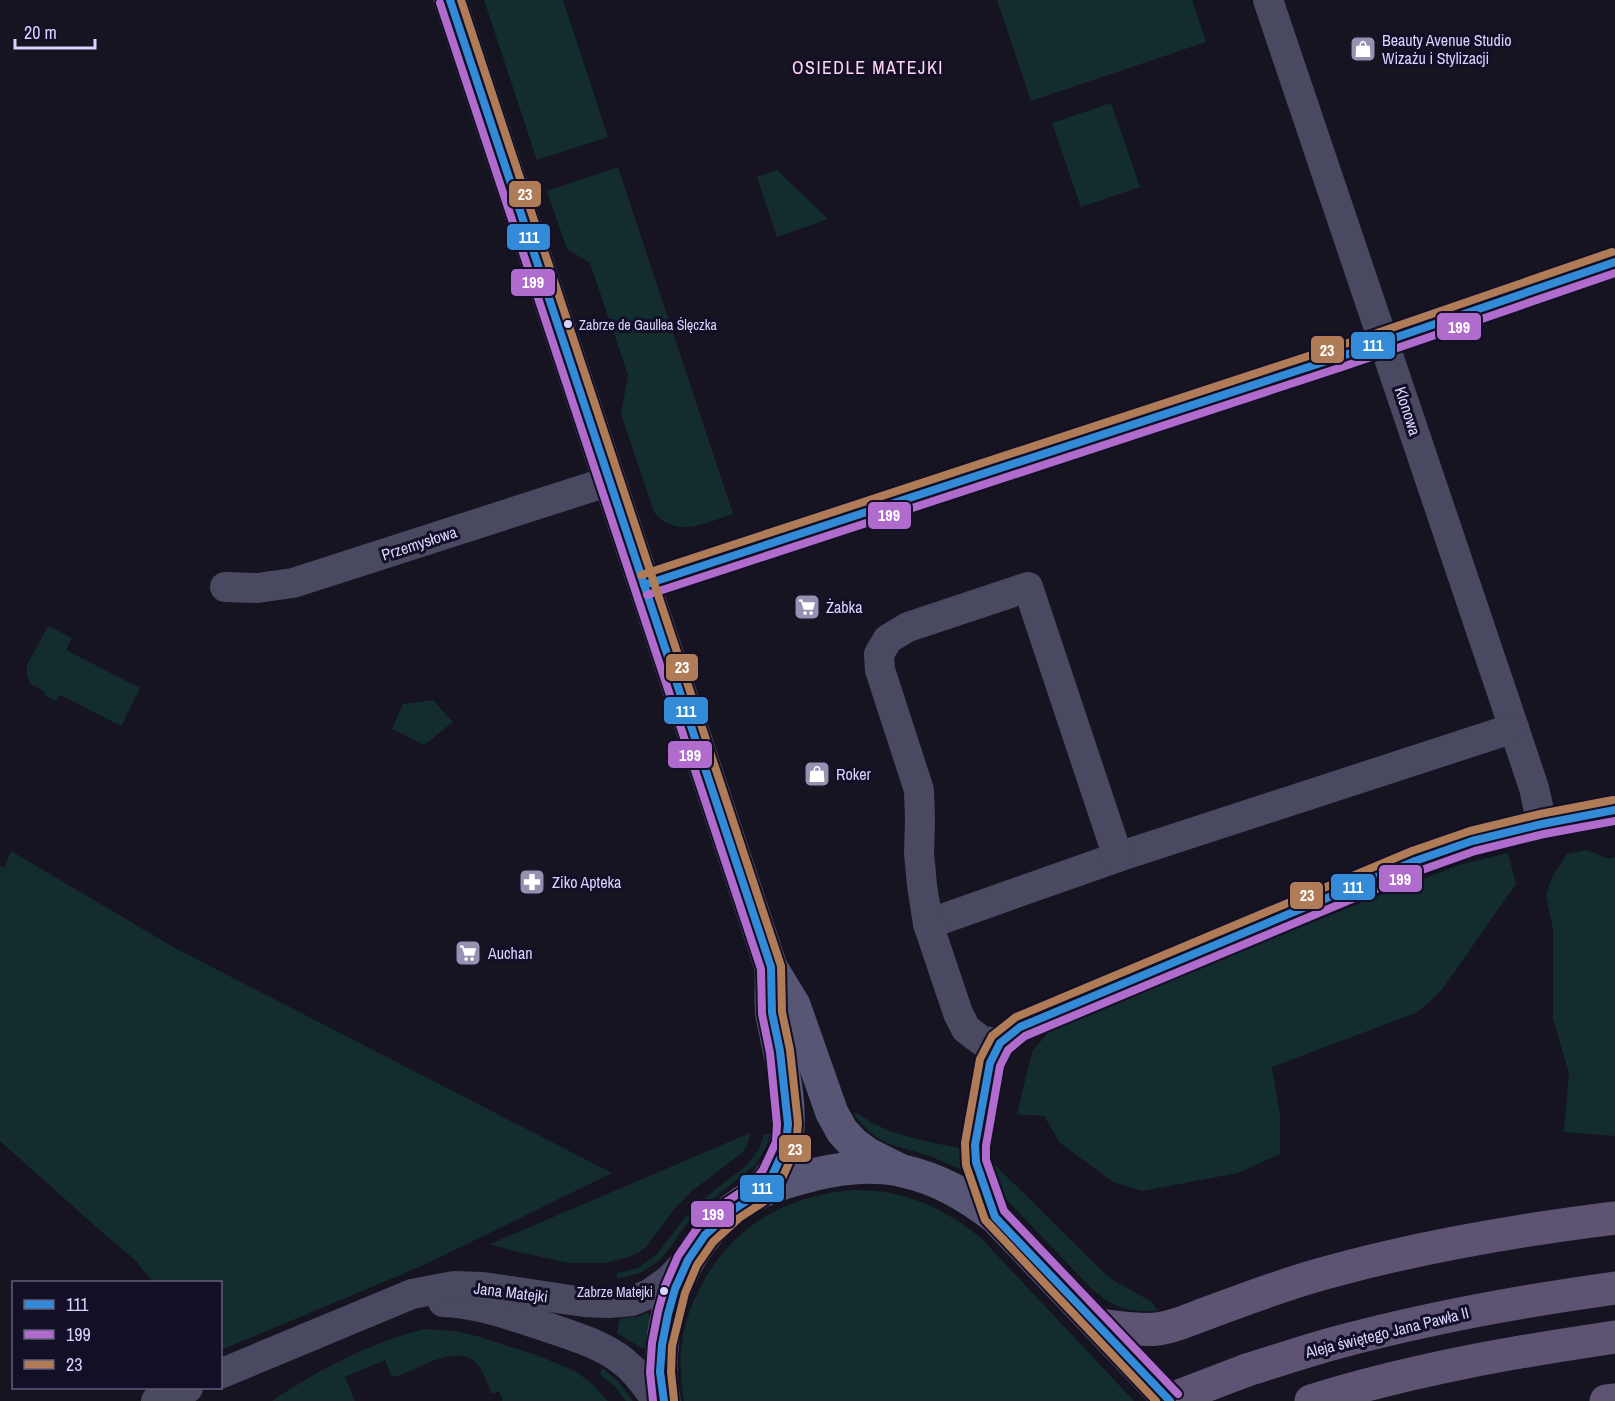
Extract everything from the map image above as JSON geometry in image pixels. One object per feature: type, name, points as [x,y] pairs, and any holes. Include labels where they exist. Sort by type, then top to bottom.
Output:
[{"type":"main road","points":[[450,0],[771,968],[794,1005],[832,1113],[842,1131],[868,1154],[900,1170],[945,1185],[969,1197],[995,1217],[1168,1401]]},
{"type":"main road","points":[[757,1194],[780,1162],[786,1144],[788,1124],[780,1051],[772,1013],[771,968]]},
{"type":"main road","points":[[664,1401],[660,1372],[662,1345],[673,1297],[696,1247],[733,1210],[757,1194],[794,1179],[829,1171],[864,1168],[900,1170]]},
{"type":"main road","points":[[1098,1325],[1145,1330],[1159,1329],[1294,1282],[1391,1255],[1514,1232],[1615,1218]]},
{"type":"main road","name":"Aleja świętego Jana Pawła II","points":[[1168,1401],[1247,1370],[1334,1343],[1439,1318],[1536,1299],[1615,1288]]},
{"type":"main road","points":[[1311,1401],[1348,1389],[1452,1364],[1615,1337]]},
{"type":"main road","points":[[1606,1401],[1615,1400]]},
{"type":"street","name":"Klonowa","points":[[1268,0],[1534,788],[1542,824]]},
{"type":"street","points":[[644,585],[1385,342],[1615,262]]},
{"type":"street","name":"Przemysłowa","points":[[225,587],[257,588],[293,583],[610,481]]},
{"type":"street","points":[[1000,1043],[982,1041],[966,1029],[958,1013],[928,924],[919,853],[921,820],[919,790],[880,670],[879,654],[888,639],[908,627],[1028,587],[1118,857]]},
{"type":"street","points":[[928,924],[1118,857],[1514,728]]},
{"type":"street","points":[[995,1217],[976,1162],[975,1146],[990,1063],[1000,1043],[1020,1028],[1415,861],[1472,841],[1615,810]]},
{"type":"street","name":"Jana Matejki","points":[[222,1373],[412,1294],[454,1286],[483,1287],[584,1302],[632,1301],[651,1293],[669,1280],[696,1247]]},
{"type":"street","name":"Jana Matejki","points":[[360,1314],[388,1306],[436,1302],[456,1302],[487,1309],[599,1347],[623,1361],[641,1379],[657,1401]]},
{"type":"street","points":[[156,1401],[186,1389]]},
{"type":"green space","points":[[484,0],[563,0],[608,137],[537,160]]},
{"type":"green space","points":[[997,0],[1192,0],[1206,42],[1031,101]]},
{"type":"green space","points":[[1111,103],[1140,187],[1081,207],[1052,123]]},
{"type":"green space","points":[[618,167],[733,514],[691,527],[672,525],[654,512],[621,414],[628,375],[590,263],[567,249],[547,191]]},
{"type":"green space","points":[[777,170],[828,219],[777,237],[757,177]]},
{"type":"green space","points":[[48,626],[72,638],[66,650],[140,688],[121,726],[60,695],[56,701],[30,684],[27,665]]},
{"type":"green space","points":[[433,700],[453,722],[424,745],[392,729],[403,704]]},
{"type":"green space","points":[[1587,850],[1608,859],[1615,857],[1615,1136],[1564,1132],[1569,1073],[1553,1019],[1553,929],[1546,895],[1552,877],[1567,854]]},
{"type":"green space","points":[[11,851],[175,948],[612,1173],[424,1265],[222,1350],[222,1281],[152,1281],[134,1259],[0,1141],[0,866],[4,868]]},
{"type":"green space","points":[[1508,853],[1516,884],[1441,991],[1418,1012],[1272,1067],[1280,1115],[1280,1154],[1238,1173],[1142,1191],[1113,1182],[1060,1143],[1044,1116],[1017,1114],[1032,1052],[1054,1025],[1459,865]]},
{"type":"green space","points":[[857,1113],[895,1132],[964,1149],[964,1168],[960,1169],[930,1156],[888,1143],[870,1133],[854,1114]]},
{"type":"green space","points":[[750,1133],[747,1146],[742,1153],[692,1191],[675,1208],[646,1247],[629,1257],[604,1263],[570,1263],[490,1244]]},
{"type":"green space","points":[[764,1134],[770,1134],[766,1147],[756,1164],[688,1222],[659,1261],[640,1273],[617,1279],[617,1273],[638,1268],[657,1254],[696,1206],[747,1165],[759,1149]]},
{"type":"green space","points":[[985,1155],[1101,1270],[1111,1279],[1152,1302],[1158,1311],[1122,1308],[1092,1289],[1002,1195]]},
{"type":"green space","points":[[852,1190],[905,1196],[950,1216],[980,1237],[1134,1401],[684,1401],[681,1349],[685,1328],[695,1299],[714,1265],[745,1231],[783,1207],[828,1193]]},
{"type":"green space","points":[[649,1314],[649,1322],[643,1349],[617,1333],[620,1318],[637,1317]]},
{"type":"green space","points":[[424,1329],[455,1331],[477,1336],[539,1356],[575,1371],[590,1382],[608,1401],[501,1401],[503,1400],[499,1391],[492,1394],[480,1368],[472,1359],[451,1356],[394,1377],[385,1360],[345,1377],[355,1401],[272,1401],[308,1378],[364,1350]]},
{"type":"green space","points":[[602,1368],[618,1381],[633,1401],[626,1401],[600,1374]]},
{"type":"transit line","name":"111","points":[[450,0],[771,967],[772,1013],[780,1051],[788,1124],[786,1145],[772,1176],[757,1194],[733,1210],[705,1235],[688,1260],[675,1289],[662,1345],[660,1372],[664,1401]]},
{"type":"transit line","name":"23","points":[[461,0],[781,966],[782,1012],[790,1050],[798,1123],[796,1147],[781,1181],[765,1201],[739,1218],[713,1242],[697,1265],[685,1293],[672,1346],[671,1372],[674,1400]]},
{"type":"transit line","name":"199","points":[[440,3],[761,969],[762,1014],[770,1053],[777,1124],[776,1142],[763,1170],[750,1186],[726,1202],[698,1227],[678,1256],[665,1286],[652,1343],[650,1372],[653,1401]]},
{"type":"transit line","name":"23","points":[[641,575],[1339,346],[1612,252]]},
{"type":"transit line","name":"111","points":[[644,585],[1342,356],[1615,262]]},
{"type":"transit line","name":"199","points":[[647,595],[1345,366],[1615,273]]},
{"type":"transit line","name":"23","points":[[1156,1401],[985,1220],[966,1165],[965,1143],[980,1059],[992,1036],[1016,1017],[1412,851],[1470,831],[1613,800]]},
{"type":"transit line","name":"111","points":[[1170,1401],[995,1217],[976,1162],[975,1145],[990,1063],[1000,1043],[1020,1027],[1415,861],[1472,841],[1615,810]]},
{"type":"transit line","name":"199","points":[[1178,1394],[1004,1211],[986,1160],[986,1146],[1000,1066],[1008,1050],[1025,1036],[1419,871],[1475,851],[1544,834],[1615,821]]},
{"type":"place","name":"Beauty Avenue Studio Wizażu i Stylizacji","points":[[1363,49]]},
{"type":"place","name":"Zabrze de Gaullea Ślęczka","points":[[568,324]]},
{"type":"place","name":"Żabka","points":[[807,607]]},
{"type":"place","name":"Roker","points":[[817,774]]},
{"type":"place","name":"Ziko Apteka","points":[[532,882]]},
{"type":"place","name":"Auchan","points":[[468,953]]},
{"type":"place","name":"Zabrze Matejki","points":[[664,1291]]},
{"type":"district","name":"OSIEDLE MATEJKI","points":[[868,68]]}]
